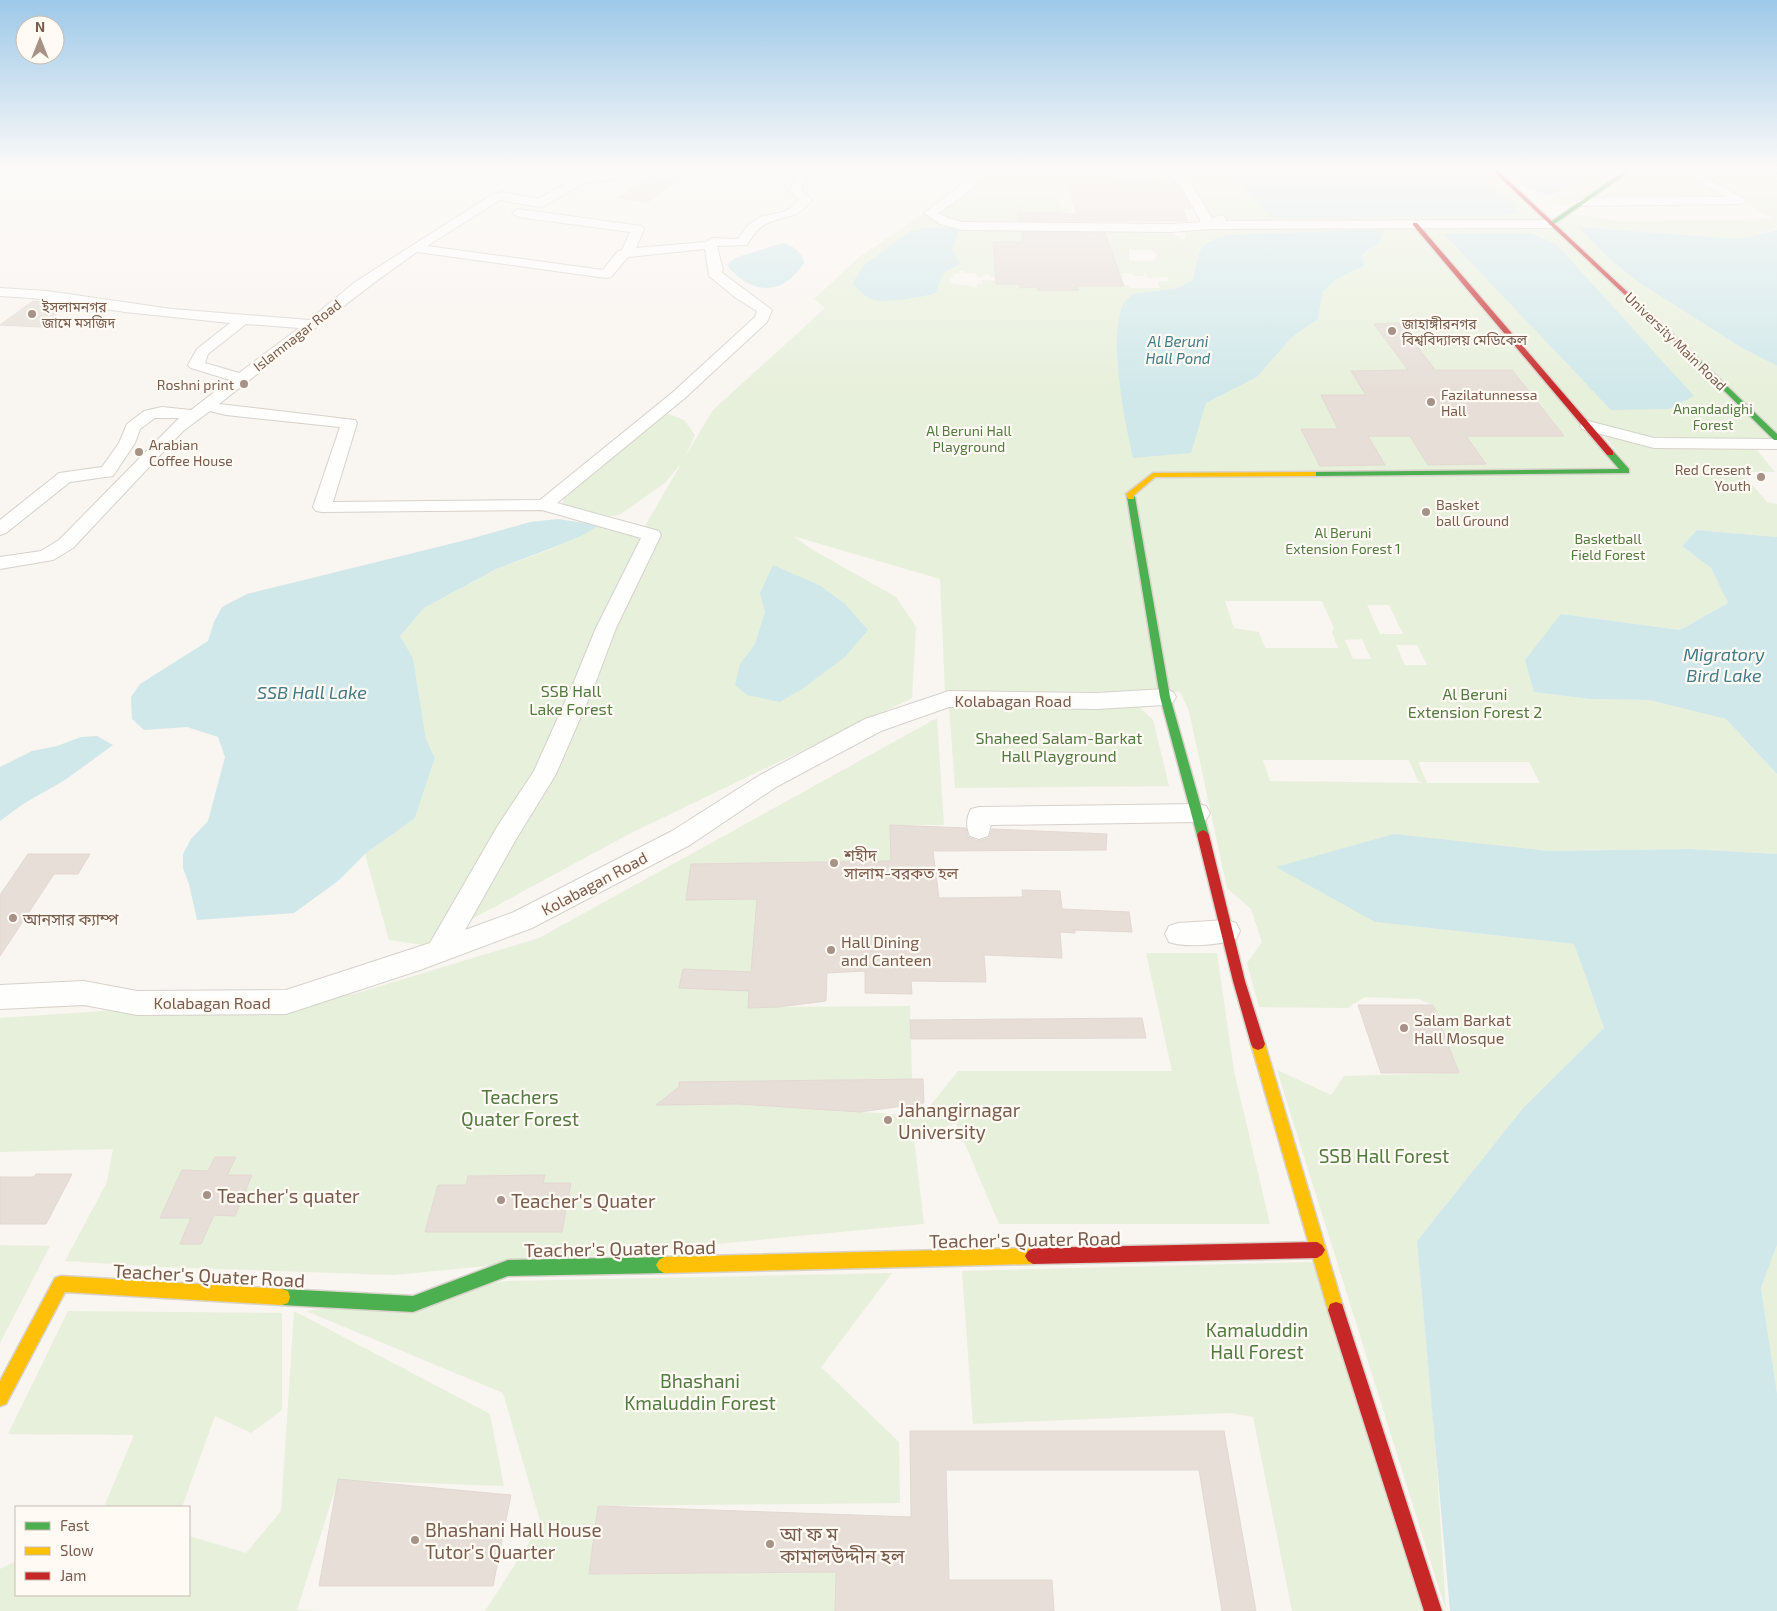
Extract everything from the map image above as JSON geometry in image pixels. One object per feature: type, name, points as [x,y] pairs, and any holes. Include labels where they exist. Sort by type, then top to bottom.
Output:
[{"type":"street","name":"Islamnagar Road","points":[[0,563],[46,556],[66,544],[177,428],[360,285],[423,243]]},
{"type":"street","points":[[627,253],[632,243]]},
{"type":"street","points":[[1431,243],[1626,471],[1153,475],[1130,494],[1165,696],[1198,813],[1239,981],[1281,1119],[1317,1250],[1433,1611]]},
{"type":"street","name":"University Main Road","points":[[1572,243],[1777,438]]},
{"type":"street","points":[[415,248],[606,274],[623,254],[710,245],[716,270],[714,273],[741,295],[765,310],[762,319],[679,395],[543,505]]},
{"type":"street","points":[[4,294],[34,293],[123,308],[242,320],[312,324]]},
{"type":"street","points":[[242,320],[202,352],[196,365],[242,379]]},
{"type":"street","points":[[0,529],[65,477],[107,472],[127,443],[133,427],[150,414],[226,410],[349,423],[322,507],[543,505],[652,535],[606,628],[584,684],[544,774],[506,834],[439,951]]},
{"type":"street","points":[[1588,426],[1654,443],[1777,444]]},
{"type":"street","name":"Kolabagan Road","points":[[0,997],[84,993],[138,1003],[286,1002],[439,951],[523,920],[680,838],[768,780],[873,724],[916,709],[948,699],[1097,701],[1165,696]]},
{"type":"street","points":[[979,829],[980,816],[1198,813]]},
{"type":"street","points":[[1178,934],[1226,931]]},
{"type":"street","name":"Teacher's Quater Road","points":[[0,1398],[61,1284],[413,1304],[508,1268],[1317,1250]]},
{"type":"green space","points":[[880,243],[993,243],[993,249],[1112,250],[1109,243],[1208,243],[1200,250],[1193,280],[1178,288],[1132,294],[1206,403],[1257,377],[1292,337],[1318,319],[1323,291],[1337,279],[1364,266],[1362,254],[1378,243],[1595,243],[1611,260],[1638,282],[1742,348],[1777,366],[1777,444],[1654,443],[1589,426],[1634,473],[1601,432],[1661,447],[1755,448],[1775,472],[1741,472],[1767,502],[1777,504],[1777,537],[1697,530],[1682,546],[1711,568],[1728,603],[1680,630],[1561,614],[1534,692],[1589,699],[1649,700],[1726,719],[1777,774],[1777,854],[1690,849],[1548,851],[1375,922],[1574,944],[1604,1028],[1523,1108],[1417,1241],[1435,1439],[1446,1611],[1277,1070],[1331,1095],[1344,1076],[1459,1073],[1433,1005],[1418,999],[1365,997],[1347,1008],[1259,1007],[1247,963],[1262,942],[1251,909],[1227,888],[1189,711],[1180,692],[945,691],[940,579],[793,536],[813,550],[896,597],[916,627],[912,698],[629,834],[424,945],[389,940],[365,854],[415,818],[435,758],[426,739],[413,658],[400,636],[424,608],[496,569],[552,549],[599,525],[641,533],[682,462],[665,483],[619,515],[610,516],[562,505],[565,494],[666,413],[684,420],[695,435],[685,457],[713,410],[825,308],[814,299],[858,258]],"holes":[[[1129,248],[1134,250],[1152,250],[1157,254],[1153,261],[1156,261],[1140,262],[1129,260]],[[960,271],[964,271],[965,273],[976,273],[978,277],[984,277],[982,275],[989,274],[989,277],[1122,274],[1125,277],[1123,273],[1145,276],[1143,273],[1145,272],[1148,278],[1167,277],[1169,281],[1158,282],[1160,288],[1130,288],[1128,285],[1077,285],[1078,290],[1067,290],[1066,287],[1048,288],[1049,292],[1039,292],[1037,287],[1020,288],[1018,281],[981,280],[982,283],[977,284],[977,287],[950,283],[950,277],[953,277],[953,274],[960,274]],[[1225,601],[1322,601],[1334,628],[1332,632],[1338,648],[1265,648],[1259,632],[1234,628]],[[1367,605],[1389,605],[1403,634],[1380,634]],[[1362,639],[1371,659],[1353,659],[1345,640]],[[1396,645],[1417,645],[1427,665],[1405,665]],[[1263,760],[1409,760],[1418,781],[1423,783],[1270,781]],[[1418,762],[1529,762],[1540,783],[1427,783]]]},
{"type":"green space","name":"Shaheed Salam-Barkat Hall Playground","points":[[1121,703],[1139,707],[1153,720],[1169,786],[955,788],[949,705]]},
{"type":"green space","name":"Teachers Quater Forest","points":[[937,718],[944,825],[890,825],[891,861],[691,864],[686,900],[905,897],[755,929],[748,1007],[910,1006],[912,1079],[679,1082],[676,1105],[739,1104],[922,1116],[958,1071],[1172,1071],[1146,953],[1217,953],[1234,1071],[1270,1224],[999,1224],[956,1123],[914,1138],[924,1224],[394,1275],[162,1267],[65,1261],[107,1182],[113,1149],[0,1152],[0,1018],[354,994],[539,938]]},
{"type":"green space","points":[[0,1245],[50,1246],[0,1343]]},
{"type":"green space","points":[[1777,1245],[1777,1392],[1761,1288]]},
{"type":"green space","name":"Kamaluddin Hall Forest","points":[[1313,1262],[1422,1611],[1292,1611],[1253,1417],[1229,1413],[973,1424],[962,1271]]},
{"type":"green space","name":"Bhashani Kmaluddin Forest","points":[[892,1273],[821,1367],[899,1442],[900,1503],[599,1506],[589,1574],[881,1571],[881,1595],[835,1596],[835,1611],[485,1611],[541,1524],[503,1393],[306,1311],[508,1281]]},
{"type":"green space","points":[[68,1311],[282,1313],[282,1410],[251,1433],[215,1416],[182,1506],[104,1506],[134,1435],[8,1434]]},
{"type":"green space","points":[[294,1311],[490,1414],[504,1486],[338,1480],[297,1610],[320,1611],[0,1611],[0,1569],[15,1562],[15,1596],[190,1596],[190,1536],[246,1553],[281,1511]]},
{"type":"water","points":[[783,243],[796,250],[804,263],[796,274],[786,282],[766,288],[756,287],[736,275],[727,265],[735,258]]},
{"type":"water","points":[[894,243],[954,243],[952,251],[960,264],[943,273],[936,293],[887,301],[874,300],[859,291],[853,283],[863,266]]},
{"type":"water","name":"Al Beruni Hall Pond","points":[[1208,243],[1378,243],[1362,254],[1364,266],[1337,279],[1323,291],[1318,319],[1292,337],[1257,377],[1206,403],[1191,453],[1133,458],[1119,379],[1117,335],[1119,317],[1124,303],[1132,294],[1178,288],[1193,280],[1198,256]]},
{"type":"water","points":[[1453,243],[1553,243],[1557,245],[1694,396],[1669,409],[1611,410]]},
{"type":"water","points":[[1594,243],[1777,243],[1777,366],[1742,348],[1638,282]]},
{"type":"water","name":"SSB Hall Lake","points":[[558,519],[599,525],[583,535],[496,569],[424,608],[400,636],[413,658],[426,739],[435,758],[415,818],[365,854],[338,881],[294,913],[197,920],[189,884],[183,868],[183,854],[191,839],[208,821],[225,757],[218,737],[187,727],[144,730],[132,719],[131,697],[140,684],[208,641],[214,622],[222,607],[247,594],[466,540],[530,522]]},
{"type":"water","name":"Migratory Bird Lake","points":[[1697,530],[1777,537],[1777,774],[1726,719],[1649,700],[1589,699],[1534,692],[1525,660],[1561,614],[1680,630],[1728,603],[1711,568],[1682,546]]},
{"type":"water","points":[[773,565],[821,586],[845,604],[868,630],[846,656],[805,687],[780,702],[747,695],[735,685],[740,664],[755,644],[765,612],[760,593]]},
{"type":"water","points":[[97,736],[113,745],[65,780],[23,804],[0,821],[0,767],[32,751],[57,746],[81,737]]},
{"type":"water","points":[[1394,834],[1548,851],[1690,849],[1777,854],[1777,1245],[1761,1288],[1777,1393],[1777,1611],[1450,1611],[1417,1241],[1523,1108],[1604,1028],[1574,944],[1375,922],[1276,867]]},
{"type":"building","points":[[993,243],[1109,243],[1124,286],[1077,286],[1079,290],[1038,291],[1037,287],[1020,288],[1019,284],[996,284]]},
{"type":"building","name":"ইসলামনগর জামে মসজিদ","points":[[33,301],[68,305],[40,327],[0,325]]},
{"type":"building","points":[[1400,323],[1435,370],[1512,370],[1564,436],[1466,436],[1486,464],[1428,465],[1410,436],[1368,436],[1385,465],[1320,466],[1301,429],[1338,429],[1321,395],[1366,395],[1351,371],[1408,370],[1374,324]]},
{"type":"building","points":[[890,825],[966,828],[968,837],[978,841],[989,838],[992,829],[1107,834],[1106,850],[933,851],[939,898],[1023,897],[1022,890],[1060,891],[1062,909],[1129,912],[1132,932],[1075,930],[1075,933],[1060,932],[1062,958],[984,955],[986,982],[911,981],[912,994],[865,993],[865,971],[827,973],[826,1001],[778,1007],[748,1008],[749,991],[679,988],[683,969],[751,972],[757,899],[686,900],[691,864],[891,861]]},
{"type":"building","name":"আনসার ক্যাম্প","points":[[28,854],[90,854],[78,874],[54,874],[0,956],[0,895]]},
{"type":"building","name":"Salam Barkat Hall Mosque","points":[[1358,1005],[1433,1005],[1459,1073],[1381,1073]]},
{"type":"building","points":[[1142,1018],[1146,1038],[911,1039],[910,1020]]},
{"type":"building","points":[[923,1079],[924,1103],[860,1112],[739,1104],[656,1105],[679,1087],[679,1082]]},
{"type":"building","name":"Teacher's quater","points":[[215,1157],[236,1157],[227,1175],[252,1175],[235,1216],[214,1215],[201,1244],[180,1244],[191,1218],[160,1218],[182,1170],[208,1171]]},
{"type":"building","points":[[36,1174],[72,1174],[46,1224],[0,1224],[0,1177],[34,1177]]},
{"type":"building","name":"Teacher's Quater","points":[[545,1175],[543,1183],[571,1183],[562,1232],[425,1232],[438,1185],[466,1185],[468,1176]]},
{"type":"building","name":"আ ফ ম কামালউদ্দীন হল","points":[[910,1431],[1224,1431],[1256,1611],[1222,1611],[1199,1470],[946,1470],[949,1580],[1052,1580],[1054,1611],[835,1611],[836,1572],[589,1574],[598,1506],[911,1517]]},
{"type":"building","name":"Bhashani Hall House Tutor's Quarter","points":[[338,1479],[511,1495],[493,1586],[319,1586]]},
{"type":"traffic: fast","points":[[1681,345],[1777,438]]},
{"type":"traffic: fast","points":[[1313,474],[1626,471],[1610,453]]},
{"type":"traffic: fast","points":[[1131,497],[1165,697],[1203,835]]},
{"type":"traffic: fast","points":[[282,1297],[413,1304],[508,1268],[664,1265]]},
{"type":"traffic: slow","points":[[1131,497],[1130,494],[1153,475],[1313,474]]},
{"type":"traffic: slow","points":[[1258,1044],[1336,1310]]},
{"type":"traffic: slow","points":[[664,1265],[1033,1256]]},
{"type":"traffic: slow","points":[[0,1398],[61,1284],[282,1297]]},
{"type":"traffic: jam","points":[[1431,243],[1610,453]]},
{"type":"traffic: jam","points":[[1572,243],[1681,345]]},
{"type":"traffic: jam","points":[[1203,835],[1239,981],[1258,1044]]},
{"type":"traffic: jam","points":[[1033,1256],[1317,1250]]},
{"type":"traffic: jam","points":[[1336,1310],[1433,1611]]},
{"type":"place","name":"ইসলামনগর জামে মসজিদ","points":[[32,314]]},
{"type":"place","name":"জাহাঙ্গীরনগর বিশ্ববিদ্যালয় মেডিকেল","points":[[1392,331]]},
{"type":"place","name":"Roshni print","points":[[244,384]]},
{"type":"place","name":"Fazilatunnessa Hall","points":[[1431,402]]},
{"type":"place","name":"Arabian Coffee House","points":[[139,452]]},
{"type":"place","name":"Red Cresent Youth","points":[[1761,477]]},
{"type":"place","name":"Basket ball Ground","points":[[1426,512]]},
{"type":"place","name":"শহীদ সালাম-বরকত হল","points":[[834,863]]},
{"type":"place","name":"আনসার ক্যাম্প","points":[[13,918]]},
{"type":"place","name":"Hall Dining and Canteen","points":[[831,950]]},
{"type":"place","name":"Salam Barkat Hall Mosque","points":[[1404,1028]]},
{"type":"place","name":"Jahangirnagar University","points":[[888,1120]]},
{"type":"place","name":"Teacher's quater","points":[[207,1195]]},
{"type":"place","name":"Teacher's Quater","points":[[501,1200]]},
{"type":"place","name":"Bhashani Hall House Tutor's Quarter","points":[[415,1540]]},
{"type":"place","name":"আ ফ ম কামালউদ্দীন হল","points":[[770,1544]]},
{"type":"park label","name":"Anandadighi Forest","points":[[1713,416]]},
{"type":"park label","name":"Al Beruni Hall Playground","points":[[969,438]]},
{"type":"park label","name":"Al Beruni Extension Forest 1","points":[[1343,540]]},
{"type":"park label","name":"Basketball Field Forest","points":[[1608,546]]},
{"type":"park label","name":"SSB Hall Lake Forest","points":[[571,699]]},
{"type":"park label","name":"Al Beruni Extension Forest 2","points":[[1475,702]]},
{"type":"park label","name":"SSB Hall Forest","points":[[1384,1155]]}]
